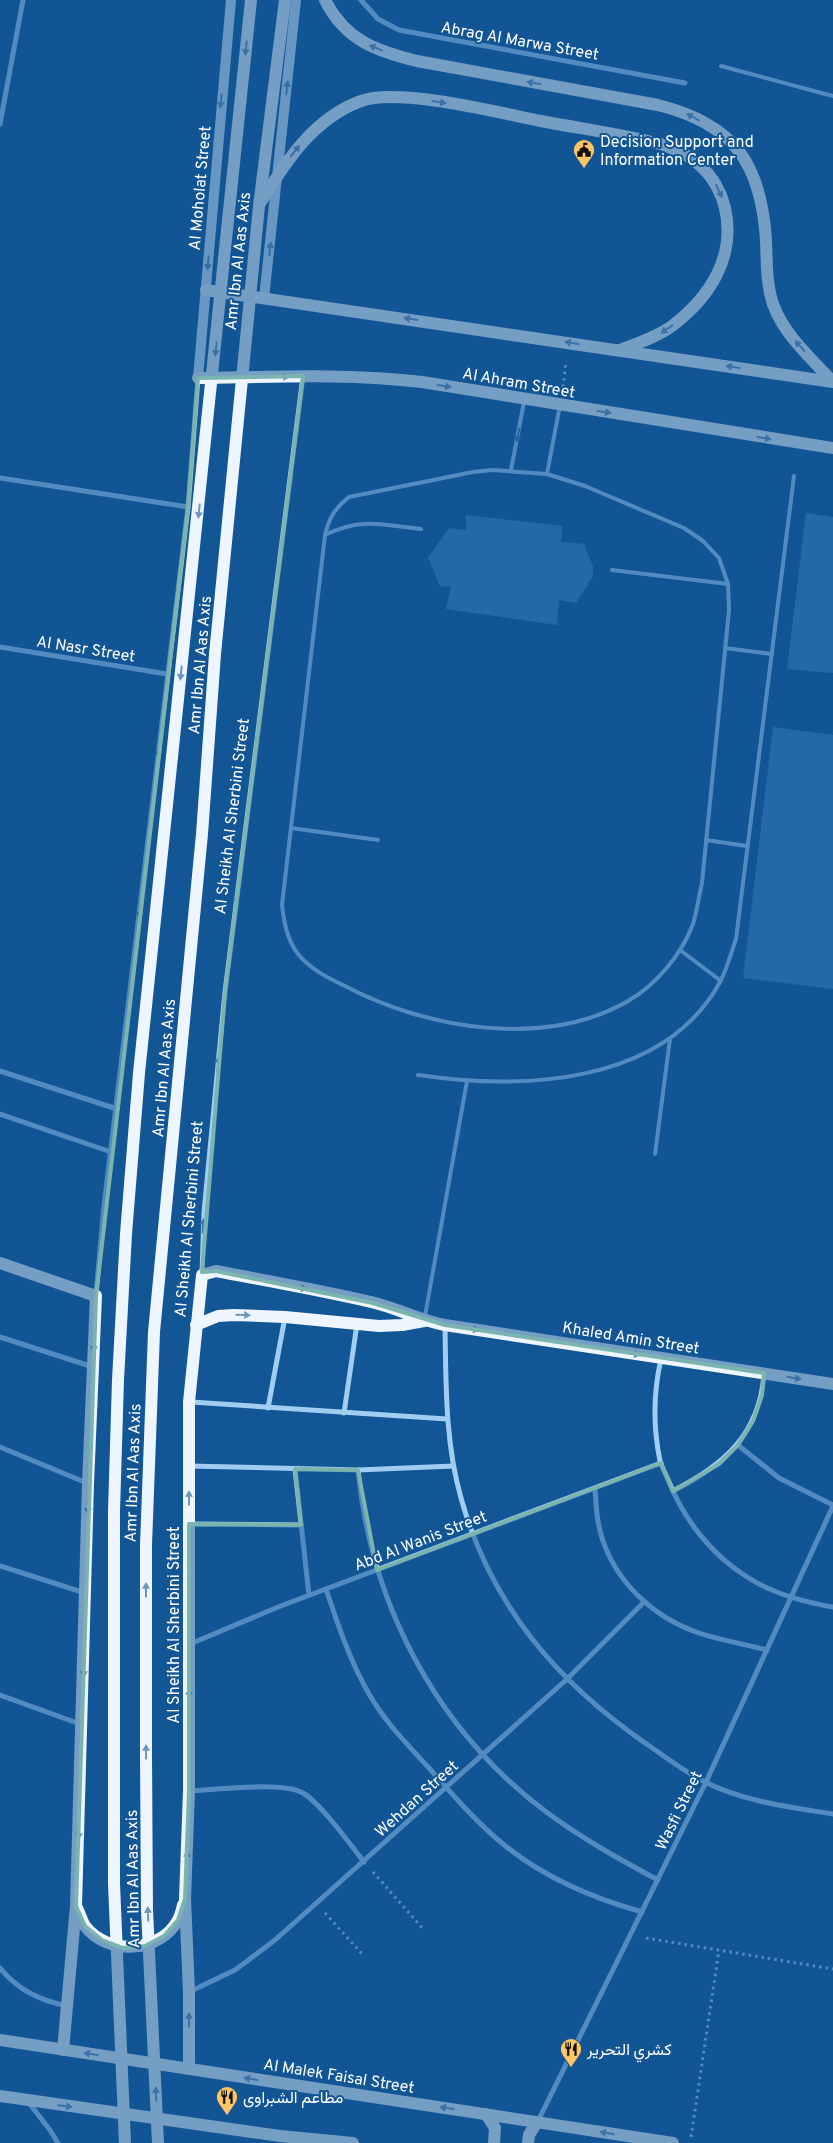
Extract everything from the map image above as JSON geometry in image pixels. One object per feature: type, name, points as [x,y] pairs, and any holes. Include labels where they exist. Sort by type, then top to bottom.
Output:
[{"type":"main road","name":"Amr Ibn Al Aas Axis","points":[[125,2143],[114,1884],[113,1577],[115,1446],[126,1234],[139,1073],[251,0]]},
{"type":"main road","name":"Amr Ibn Al Aas Axis","points":[[158,2143],[147,1910],[146,1766],[146,1545],[154,1332],[200,853],[215,654],[259,206],[285,0]]},
{"type":"main road","points":[[325,0],[334,16],[348,32],[370,47],[390,54],[416,61],[658,105],[682,111],[719,132],[737,147],[746,159],[753,174],[764,218],[768,284],[779,318],[791,336],[833,382]]},
{"type":"main road","points":[[259,206],[278,174],[306,138],[330,117],[363,100],[382,97],[431,100],[664,146],[691,158],[715,183],[722,198],[729,224],[727,249],[719,272],[694,306],[658,335],[620,350]]},
{"type":"main road","points":[[206,290],[833,382]]},
{"type":"main road","name":"Al Ahram Street","points":[[198,378],[382,377],[833,448]]},
{"type":"main road","points":[[0,1263],[96,1296],[88,1484],[76,1906],[68,2006],[62,2050]]},
{"type":"main road","name":"Khaled Amin Street","points":[[202,1275],[216,1271],[355,1299],[399,1311],[424,1321],[445,1325],[833,1384]]},
{"type":"main road","name":"Al Sheikh Al Sherbini Street","points":[[190,2069],[190,1992],[185,1899],[189,1792],[189,1402],[202,1275]]},
{"type":"main road","name":"Khaled Amin Street","points":[[196,1325],[226,1316],[286,1317],[380,1326],[424,1321]]},
{"type":"main road","points":[[76,1906],[85,1926],[102,1940],[122,1948],[145,1946],[164,1936],[178,1920],[185,1899]]},
{"type":"main road","name":"Al Malek Faisal Street","points":[[0,2040],[673,2143]]},
{"type":"main road","points":[[0,2096],[278,2140],[353,2143]]},
{"type":"main road","points":[[486,2114],[495,2128],[494,2143]]},
{"type":"main road","points":[[528,2143],[529,2135],[537,2122]]},
{"type":"street","points":[[0,124],[23,0]]},
{"type":"street","name":"Al Moholat Street","points":[[198,378],[231,0]]},
{"type":"street","points":[[264,298],[296,0]]},
{"type":"street","name":"Abrag Al Marwa Street","points":[[361,0],[378,19],[399,30],[685,84]]},
{"type":"street","name":"Al Sheikh Al Sherbini Street","points":[[202,1275],[205,1203],[225,992],[303,376]]},
{"type":"street","points":[[96,1296],[116,1109],[188,507],[198,378]]},
{"type":"street","points":[[0,478],[188,507]]},
{"type":"street","name":"Al Nasr Street","points":[[0,647],[167,674]]},
{"type":"street","points":[[0,1071],[116,1109]]},
{"type":"street","points":[[0,1114],[111,1152]]},
{"type":"street","points":[[268,1408],[286,1317]]},
{"type":"street","points":[[344,1412],[357,1323]]},
{"type":"street","points":[[445,1325],[447,1419],[461,1499],[473,1534],[502,1595],[542,1654],[566,1680],[633,1735],[706,1782],[765,1803],[833,1814]]},
{"type":"street","points":[[0,1337],[94,1368]]},
{"type":"street","points":[[661,1358],[655,1385],[655,1419],[661,1463],[685,1514],[702,1538],[724,1560],[748,1578],[791,1597],[833,1607]]},
{"type":"street","points":[[673,1491],[719,1464],[738,1445],[753,1421],[762,1395],[764,1373]]},
{"type":"street","points":[[189,1402],[447,1419]]},
{"type":"street","points":[[738,1445],[779,1478],[833,1506]]},
{"type":"street","points":[[0,1447],[88,1484]]},
{"type":"street","name":"Abd Al Wanis Street","points":[[190,1645],[326,1589],[661,1463]]},
{"type":"street","points":[[189,1466],[358,1470],[454,1466]]},
{"type":"street","points":[[295,1469],[308,1596]]},
{"type":"street","points":[[358,1470],[365,1521],[377,1570],[391,1612],[414,1658],[455,1722],[483,1755],[523,1793],[590,1843],[658,1880]]},
{"type":"street","points":[[595,1488],[597,1517],[603,1541],[613,1564],[622,1578],[644,1602],[666,1618],[698,1633],[767,1650]]},
{"type":"street","name":"Wasfi Street","points":[[537,2122],[706,1782],[833,1506]]},
{"type":"street","points":[[189,1524],[301,1525]]},
{"type":"street","points":[[0,1566],[86,1593]]},
{"type":"street","points":[[326,1589],[345,1644],[370,1695],[403,1740],[447,1788],[503,1844],[536,1868],[571,1887],[607,1902],[642,1912]]},
{"type":"street","name":"Wehdan Street","points":[[190,1992],[235,1970],[255,1956],[316,1904],[566,1680],[644,1602]]},
{"type":"street","points":[[0,1695],[82,1724]]},
{"type":"street","points":[[189,1792],[276,1787],[294,1789],[310,1798],[364,1862]]},
{"type":"street","points":[[0,1968],[9,1979],[26,1992],[45,2002],[68,2006]]},
{"type":"street","points":[[27,2100],[58,2143]]},
{"type":"lane","points":[[721,66],[833,96]]},
{"type":"lane","points":[[511,470],[524,400]]},
{"type":"lane","points":[[547,474],[560,406]]},
{"type":"lane","points":[[511,470],[547,474],[585,486],[684,528],[703,541],[719,558],[728,584],[729,610],[702,883],[693,924],[680,950],[657,978],[630,1000],[598,1016],[563,1025],[513,1030],[462,1025],[412,1013],[363,996],[318,972],[298,954],[286,931],[282,904],[325,535],[328,520],[337,507],[349,497],[473,472],[511,470]]},
{"type":"lane","points":[[418,1075],[467,1081],[530,1082],[583,1074],[628,1060],[670,1039],[699,1013],[721,981],[736,939],[794,476]]},
{"type":"lane","points":[[325,535],[341,527],[358,523],[421,530]]},
{"type":"lane","points":[[612,570],[728,584]]},
{"type":"lane","points":[[725,648],[772,654]]},
{"type":"lane","points":[[291,828],[378,840]]},
{"type":"lane","points":[[706,840],[747,846]]},
{"type":"lane","points":[[680,950],[721,981]]},
{"type":"lane","points":[[655,1154],[670,1039]]},
{"type":"lane","points":[[424,1321],[434,1277],[467,1081]]},
{"type":"path","points":[[560,406],[569,342]]},
{"type":"path","points":[[364,1862],[424,1930]]},
{"type":"path","points":[[316,1904],[364,1956]]},
{"type":"path","points":[[630,1936],[833,1969]]},
{"type":"path","points":[[690,2143],[719,1950]]},
{"type":"highlighted area","points":[[303,376],[225,992],[202,1272],[216,1271],[373,1303],[445,1325],[764,1373],[762,1395],[753,1421],[738,1445],[719,1464],[673,1491],[661,1463],[377,1570],[358,1470],[295,1469],[301,1525],[189,1524],[189,1791],[185,1899],[178,1920],[164,1936],[145,1946],[123,1948],[102,1940],[85,1926],[76,1906],[96,1296],[188,507],[198,378]]},
{"type":"building","points":[[806,513],[833,517],[833,673],[787,669]]},
{"type":"building","points":[[466,515],[563,526],[561,542],[584,544],[593,567],[593,576],[576,603],[559,600],[557,625],[446,609],[451,587],[440,586],[428,558],[449,528],[466,530]]},
{"type":"building","points":[[773,727],[833,735],[833,989],[743,978]]},
{"type":"place","name":"Decision Support and Information Center","points":[[584,169]]},
{"type":"place","name":"كشري التحرير","points":[[571,2068]]},
{"type":"place","name":"مطاعم الشبراوى","points":[[227,2116]]}]
